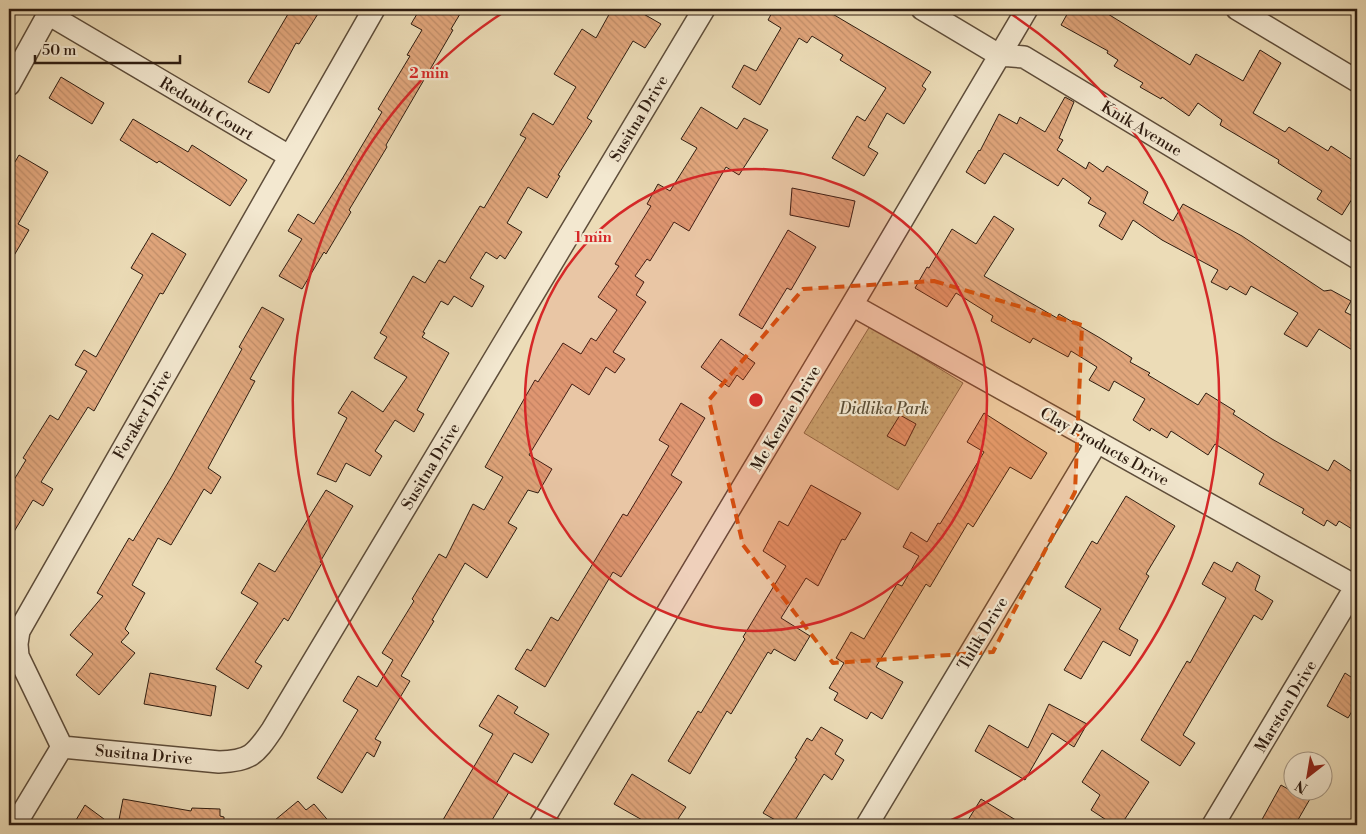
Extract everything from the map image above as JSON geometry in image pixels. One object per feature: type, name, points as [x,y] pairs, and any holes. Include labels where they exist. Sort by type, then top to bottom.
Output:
[{"type":"street","name":"Foraker Drive","points":[[62,747],[18,656],[17,644],[20,631],[374,9]]},
{"type":"street","name":"Susitna Drive","points":[[62,747],[219,762],[238,761],[251,755],[262,745],[704,9]]},
{"type":"street","name":"Knik Avenue","points":[[922,9],[999,55],[1024,56],[1357,258]]},
{"type":"street","name":"Mc Kenzie Drive","points":[[540,825],[1027,9]]},
{"type":"street","points":[[1237,9],[1357,81]]},
{"type":"street","name":"Redoubt Court","points":[[50,11],[289,156]]},
{"type":"street","points":[[9,85],[50,11]]},
{"type":"street","name":"Clay Products Drive","points":[[852,305],[1357,587]]},
{"type":"street","name":"Tulik Drive","points":[[867,825],[1097,442]]},
{"type":"street","name":"Marston Drive","points":[[1213,825],[1357,587]]},
{"type":"street","points":[[16,825],[62,747]]},
{"type":"highlighted area","points":[[934,281],[1082,325],[1075,492],[993,652],[833,663],[743,545],[709,400],[803,289]]},
{"type":"green space","name":"Didlika Park","points":[[870,326],[963,383],[898,490],[804,433]]},
{"type":"building","points":[[291,9],[321,9],[299,44],[296,43],[269,93],[248,82]]},
{"type":"building","points":[[420,9],[463,9],[451,29],[453,30],[386,145],[387,147],[349,210],[351,212],[302,289],[279,276],[302,239],[288,231],[298,214],[314,224],[382,112],[378,109],[410,56],[407,55],[422,30],[411,24]]},
{"type":"building","points":[[612,9],[635,9],[661,24],[645,48],[633,41],[587,118],[592,121],[558,175],[560,176],[547,198],[528,187],[507,223],[522,232],[505,259],[500,255],[497,259],[486,252],[470,278],[484,286],[472,307],[454,296],[448,305],[441,301],[422,337],[449,353],[417,410],[424,414],[414,432],[395,420],[375,451],[382,456],[370,476],[346,463],[336,482],[317,474],[347,418],[338,413],[352,391],[383,412],[407,377],[374,358],[387,337],[380,333],[413,276],[425,283],[439,260],[445,263],[480,206],[484,208],[526,138],[520,135],[533,113],[553,125],[576,87],[554,74],[582,29],[596,38]]},
{"type":"building","points":[[774,9],[824,9],[931,72],[922,86],[926,89],[904,124],[887,113],[868,147],[878,153],[864,176],[832,158],[857,116],[865,121],[886,88],[840,60],[843,55],[812,36],[807,43],[799,38],[760,105],[732,87],[744,65],[756,71],[781,28],[768,20]]},
{"type":"building","points":[[1070,9],[1100,9],[1190,65],[1196,54],[1243,81],[1260,50],[1281,63],[1253,113],[1285,132],[1289,127],[1328,151],[1331,146],[1357,163],[1357,191],[1342,215],[1317,199],[1322,191],[1278,163],[1279,160],[1220,125],[1222,120],[1198,103],[1189,116],[1162,97],[1161,99],[1140,87],[1143,83],[1114,66],[1118,60],[1107,53],[1108,51],[1061,25]]},
{"type":"building","points":[[61,77],[104,103],[92,124],[49,98]]},
{"type":"building","points":[[1065,97],[1074,102],[1059,138],[1063,140],[1057,150],[1086,169],[1089,162],[1103,172],[1107,166],[1148,192],[1143,203],[1173,221],[1183,204],[1242,236],[1324,291],[1331,290],[1351,301],[1345,312],[1357,318],[1357,353],[1319,329],[1307,347],[1284,334],[1298,313],[1251,286],[1246,295],[1230,286],[1227,290],[1211,282],[1218,270],[1162,240],[1133,220],[1122,240],[1099,226],[1106,213],[1088,203],[1091,198],[1063,178],[1058,186],[1004,153],[985,184],[966,172],[980,151],[999,114],[1017,124],[1020,117],[1045,132]]},
{"type":"building","points":[[701,107],[737,129],[744,118],[768,130],[739,175],[726,167],[689,231],[674,222],[650,261],[647,259],[635,276],[644,282],[636,295],[646,302],[613,352],[625,359],[615,373],[606,367],[589,395],[572,384],[529,455],[552,469],[538,493],[528,490],[508,523],[517,528],[487,578],[465,563],[432,620],[434,621],[401,676],[410,681],[375,739],[381,742],[374,757],[367,752],[342,793],[317,778],[358,710],[343,701],[358,676],[377,687],[393,660],[382,653],[414,601],[412,599],[439,554],[446,558],[473,504],[484,510],[503,477],[485,467],[535,380],[538,382],[563,343],[581,354],[591,338],[596,341],[617,310],[598,297],[619,266],[615,264],[651,206],[647,204],[658,184],[670,191],[697,148],[681,139]]},
{"type":"building","points":[[133,119],[188,152],[192,145],[247,180],[230,206],[159,161],[157,163],[120,140]]},
{"type":"building","points":[[19,155],[48,172],[18,224],[29,230],[9,264],[9,172]]},
{"type":"building","points":[[792,188],[855,201],[849,227],[790,215]]},
{"type":"building","points":[[994,216],[1014,229],[984,276],[1057,318],[1059,314],[1100,338],[1132,358],[1130,362],[1150,373],[1148,375],[1198,405],[1206,393],[1235,411],[1233,414],[1272,439],[1328,471],[1334,460],[1357,475],[1357,532],[1339,521],[1336,526],[1327,520],[1324,526],[1302,513],[1304,509],[1259,484],[1264,474],[1215,444],[1208,455],[1171,431],[1167,438],[1151,428],[1150,431],[1133,420],[1145,399],[1114,381],[1109,391],[1089,380],[1097,367],[1071,351],[1068,357],[1033,338],[1030,343],[991,321],[993,316],[956,293],[947,307],[915,288],[952,229],[976,244]]},
{"type":"building","points":[[788,230],[816,247],[791,290],[787,288],[762,329],[739,315]]},
{"type":"building","points":[[152,233],[186,254],[163,294],[160,293],[94,411],[88,407],[41,482],[53,489],[43,506],[33,500],[9,540],[9,488],[26,460],[23,458],[50,415],[58,420],[87,371],[75,365],[84,350],[96,357],[143,275],[131,268]]},
{"type":"building","points":[[262,307],[284,319],[250,379],[255,381],[208,468],[221,477],[211,494],[204,489],[171,545],[158,538],[132,585],[145,593],[125,629],[129,633],[121,642],[135,653],[99,695],[76,675],[93,654],[70,635],[103,596],[97,593],[129,538],[133,541],[172,476],[242,349],[239,347]]},
{"type":"building","points":[[721,339],[755,363],[743,380],[737,375],[729,387],[701,367]]},
{"type":"building","points":[[681,403],[705,418],[671,475],[682,482],[621,577],[613,572],[545,687],[515,669],[527,649],[531,651],[551,617],[558,621],[623,514],[627,516],[669,446],[659,440]]},
{"type":"building","points":[[984,413],[1047,453],[1031,479],[1010,467],[973,527],[968,523],[930,587],[926,584],[876,667],[903,682],[882,719],[871,712],[867,719],[834,700],[838,693],[829,688],[844,663],[836,658],[851,632],[864,639],[897,584],[902,586],[919,556],[903,547],[911,532],[927,542],[984,452],[967,442]]},
{"type":"building","points":[[900,415],[916,424],[905,446],[887,436]]},
{"type":"building","points":[[811,485],[861,513],[845,540],[842,539],[818,586],[806,578],[781,618],[810,636],[795,661],[774,649],[771,654],[768,652],[731,714],[727,711],[690,774],[668,761],[698,711],[701,713],[745,639],[743,637],[786,566],[763,551],[779,521],[788,526]]},
{"type":"building","points":[[326,490],[353,506],[288,621],[284,618],[255,662],[262,666],[248,689],[216,669],[258,603],[241,593],[259,563],[275,572]]},
{"type":"building","points":[[1126,496],[1175,526],[1146,574],[1149,576],[1119,629],[1138,640],[1130,656],[1103,641],[1081,679],[1064,670],[1101,609],[1065,587],[1092,541],[1097,544]]},
{"type":"building","points":[[1214,562],[1232,572],[1237,562],[1260,576],[1255,590],[1273,601],[1262,620],[1254,615],[1183,735],[1195,743],[1180,766],[1141,740],[1187,661],[1190,663],[1226,598],[1202,584]]},
{"type":"building","points":[[150,673],[216,686],[211,716],[144,704]]},
{"type":"building","points":[[1345,673],[1357,681],[1357,703],[1348,718],[1327,706]]},
{"type":"building","points":[[498,695],[518,707],[514,713],[549,734],[532,763],[514,753],[496,784],[509,792],[489,825],[440,825],[493,734],[479,726]]},
{"type":"building","points":[[1049,704],[1087,724],[1074,747],[1052,733],[1025,780],[975,751],[989,725],[1028,748]]},
{"type":"building","points":[[821,727],[843,740],[835,754],[844,760],[832,780],[824,774],[792,825],[784,825],[763,813],[797,759],[795,758],[807,738],[812,741]]},
{"type":"building","points":[[1102,750],[1149,782],[1121,825],[1114,825],[1091,810],[1100,795],[1082,782]]},
{"type":"building","points":[[632,774],[686,807],[674,825],[651,825],[614,804]]},
{"type":"building","points":[[1281,785],[1284,787],[1284,802],[1308,802],[1295,825],[1259,825]]},
{"type":"building","points":[[123,799],[191,811],[192,808],[220,809],[220,816],[224,817],[224,825],[118,825]]},
{"type":"building","points":[[981,799],[1024,825],[965,825]]},
{"type":"building","points":[[298,801],[306,810],[314,804],[332,825],[269,825]]},
{"type":"building","points":[[85,805],[112,825],[73,825]]}]
